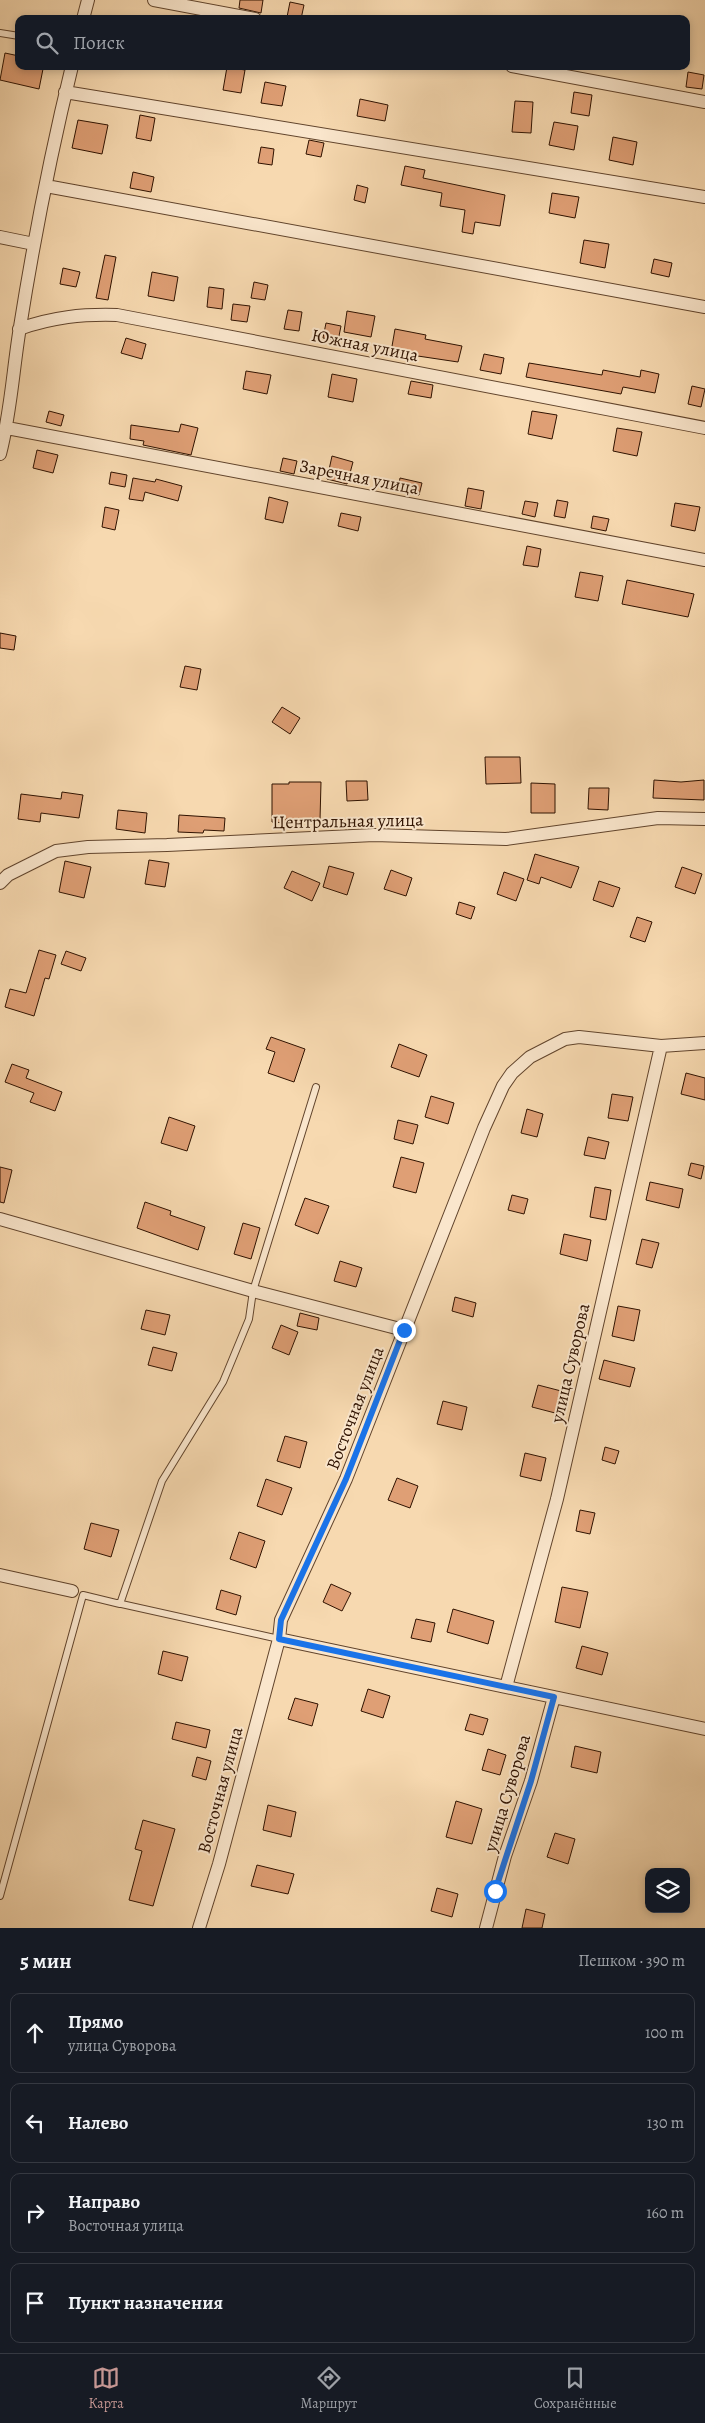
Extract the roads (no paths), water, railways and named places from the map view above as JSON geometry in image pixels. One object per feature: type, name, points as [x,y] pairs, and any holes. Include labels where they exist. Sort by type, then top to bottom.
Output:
[{"type":"street","points":[[84,15],[88,0]]},
{"type":"street","points":[[154,0],[234,15]]},
{"type":"street","points":[[0,454],[7,428],[5,396],[34,244],[71,70]]},
{"type":"street","points":[[533,70],[705,102]]},
{"type":"street","points":[[65,92],[705,196]]},
{"type":"street","points":[[46,186],[705,307]]},
{"type":"street","points":[[0,237],[34,244]]},
{"type":"street","name":"Южная улица","points":[[19,329],[45,320],[71,315],[117,315],[705,428]]},
{"type":"street","name":"Заречная улица","points":[[7,428],[705,560]]},
{"type":"street","name":"Центральная улица","points":[[0,883],[8,875],[56,851],[88,847],[374,835],[506,839],[658,818],[705,819]]},
{"type":"street","name":"Восточная улица","points":[[199,1928],[219,1864],[279,1639],[281,1620],[346,1479],[484,1128],[503,1086],[512,1073],[530,1057],[565,1039],[579,1037],[662,1046],[705,1043]]},
{"type":"street","name":"улица Суворова","points":[[506,1687],[557,1499],[662,1046]]},
{"type":"street","points":[[0,1220],[253,1291],[404,1330]]},
{"type":"street","points":[[0,1575],[78,1593]]},
{"type":"street","points":[[279,1639],[705,1729]]},
{"type":"street","name":"улица Суворова","points":[[486,1928],[503,1864],[531,1781],[554,1697]]},
{"type":"lane","points":[[0,33],[15,35]]},
{"type":"lane","points":[[120,1604],[162,1480],[224,1382],[249,1319],[253,1291],[316,1087]]},
{"type":"lane","points":[[0,1896],[78,1593],[279,1639]]}]
